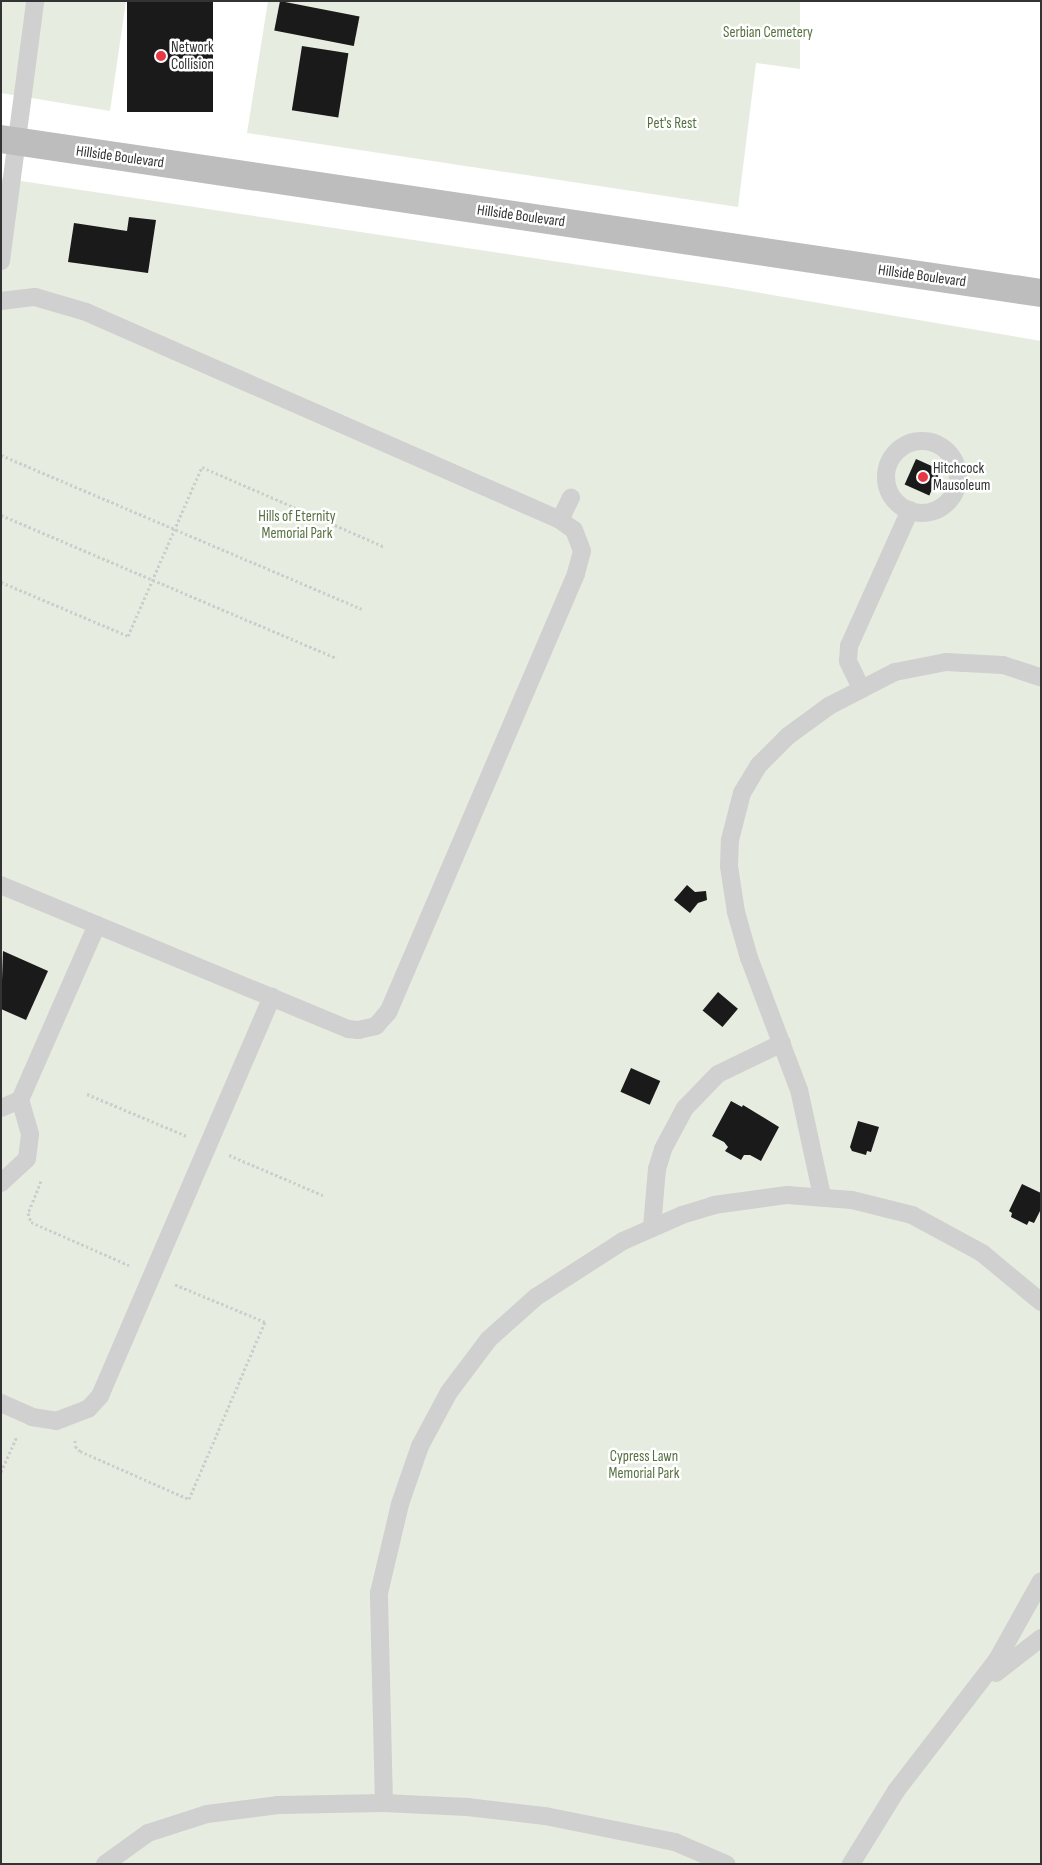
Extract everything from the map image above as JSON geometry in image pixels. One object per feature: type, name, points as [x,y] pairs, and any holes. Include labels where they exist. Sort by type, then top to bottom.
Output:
[{"type":"main road","name":"Hillside Boulevard","points":[[8,140],[1041,293]]},
{"type":"lane","points":[[1,261],[8,140],[36,1]]},
{"type":"lane","points":[[1,301],[35,297],[66,304],[560,520],[574,530],[581,543],[579,567],[388,1012],[376,1026],[358,1030],[1,885]]},
{"type":"lane","points":[[922,441],[937,444],[950,454],[957,469],[954,494],[936,510],[922,513],[910,510],[897,503],[889,490],[887,475],[891,461],[907,445],[922,441]]},
{"type":"lane","points":[[560,520],[571,497]]},
{"type":"lane","points":[[861,688],[848,661],[849,646],[910,510]]},
{"type":"lane","points":[[822,1196],[806,1114],[749,958],[736,912],[729,866],[734,824],[742,793],[758,765],[773,749],[822,711],[861,688],[895,672],[946,662],[1003,666],[1041,677]]},
{"type":"lane","points":[[1,1183],[21,1167],[29,1151],[30,1134],[20,1100],[98,925]]},
{"type":"lane","points":[[1,1403],[46,1421],[67,1419],[88,1409],[100,1396],[272,996]]},
{"type":"lane","points":[[652,1227],[657,1169],[662,1149],[685,1108],[718,1074],[782,1044]]},
{"type":"lane","points":[[1,1108],[20,1100]]},
{"type":"lane","points":[[384,1803],[379,1593],[390,1536],[420,1446],[449,1392],[469,1364],[512,1317],[593,1259],[652,1227],[714,1204],[787,1195],[822,1196],[885,1206],[937,1226],[1003,1268],[1041,1302]]},
{"type":"lane","points":[[851,1864],[896,1791],[972,1695],[1016,1631],[1041,1581]]},
{"type":"lane","points":[[972,1695],[1041,1638]]},
{"type":"lane","points":[[106,1864],[148,1833],[174,1822],[207,1814],[278,1805],[384,1803],[467,1807],[554,1817],[675,1842],[726,1864]]},
{"type":"path","points":[[1,455],[362,609]]},
{"type":"path","points":[[1,582],[128,636],[202,467],[385,547]]},
{"type":"path","points":[[1,515],[154,578],[337,658]]},
{"type":"path","points":[[1,1472],[26,1414]]},
{"type":"green space","points":[[1,1],[126,1],[110,111],[1,93]]},
{"type":"green space","name":"Pet's Rest","points":[[268,1],[800,1],[800,69],[756,63],[738,207],[247,133]]},
{"type":"green space","name":"Cypress Lawn Memorial Park","points":[[1,178],[726,287],[1041,341],[1041,1864],[1,1864]]},
{"type":"building","name":"Network Collision","points":[[127,1],[213,1],[213,112],[127,112]]},
{"type":"building","points":[[280,1],[360,16],[354,46],[274,30]]},
{"type":"building","points":[[302,46],[348,53],[338,118],[292,110]]},
{"type":"building","points":[[129,217],[156,220],[148,273],[68,262],[74,223],[127,231]]},
{"type":"building","name":"Hitchcock Mausoleum","points":[[916,459],[941,470],[929,496],[905,485]]},
{"type":"building","points":[[687,885],[695,892],[706,891],[707,900],[698,903],[690,913],[674,900]]},
{"type":"building","points":[[3,951],[48,971],[26,1020],[1,1009]]},
{"type":"building","points":[[718,992],[738,1009],[722,1027],[703,1010]]},
{"type":"building","points":[[631,1068],[660,1081],[650,1105],[620,1092]]},
{"type":"building","points":[[731,1101],[742,1107],[743,1105],[779,1127],[761,1161],[750,1155],[744,1155],[741,1160],[725,1151],[728,1147],[724,1142],[712,1136]]},
{"type":"building","points":[[858,1121],[879,1127],[871,1152],[867,1151],[866,1155],[852,1151],[850,1147]]},
{"type":"building","points":[[1022,1184],[1041,1193],[1041,1209],[1034,1223],[1029,1221],[1027,1225],[1011,1217],[1012,1213],[1009,1211]]},
{"type":"place","name":"Network Collision","points":[[161,56]]},
{"type":"place","name":"Hitchcock Mausoleum","points":[[923,477]]},
{"type":"park label","name":"Serbian Cemetery","points":[[768,33]]},
{"type":"park label","name":"Hills of Eternity Memorial Park","points":[[297,524]]}]
